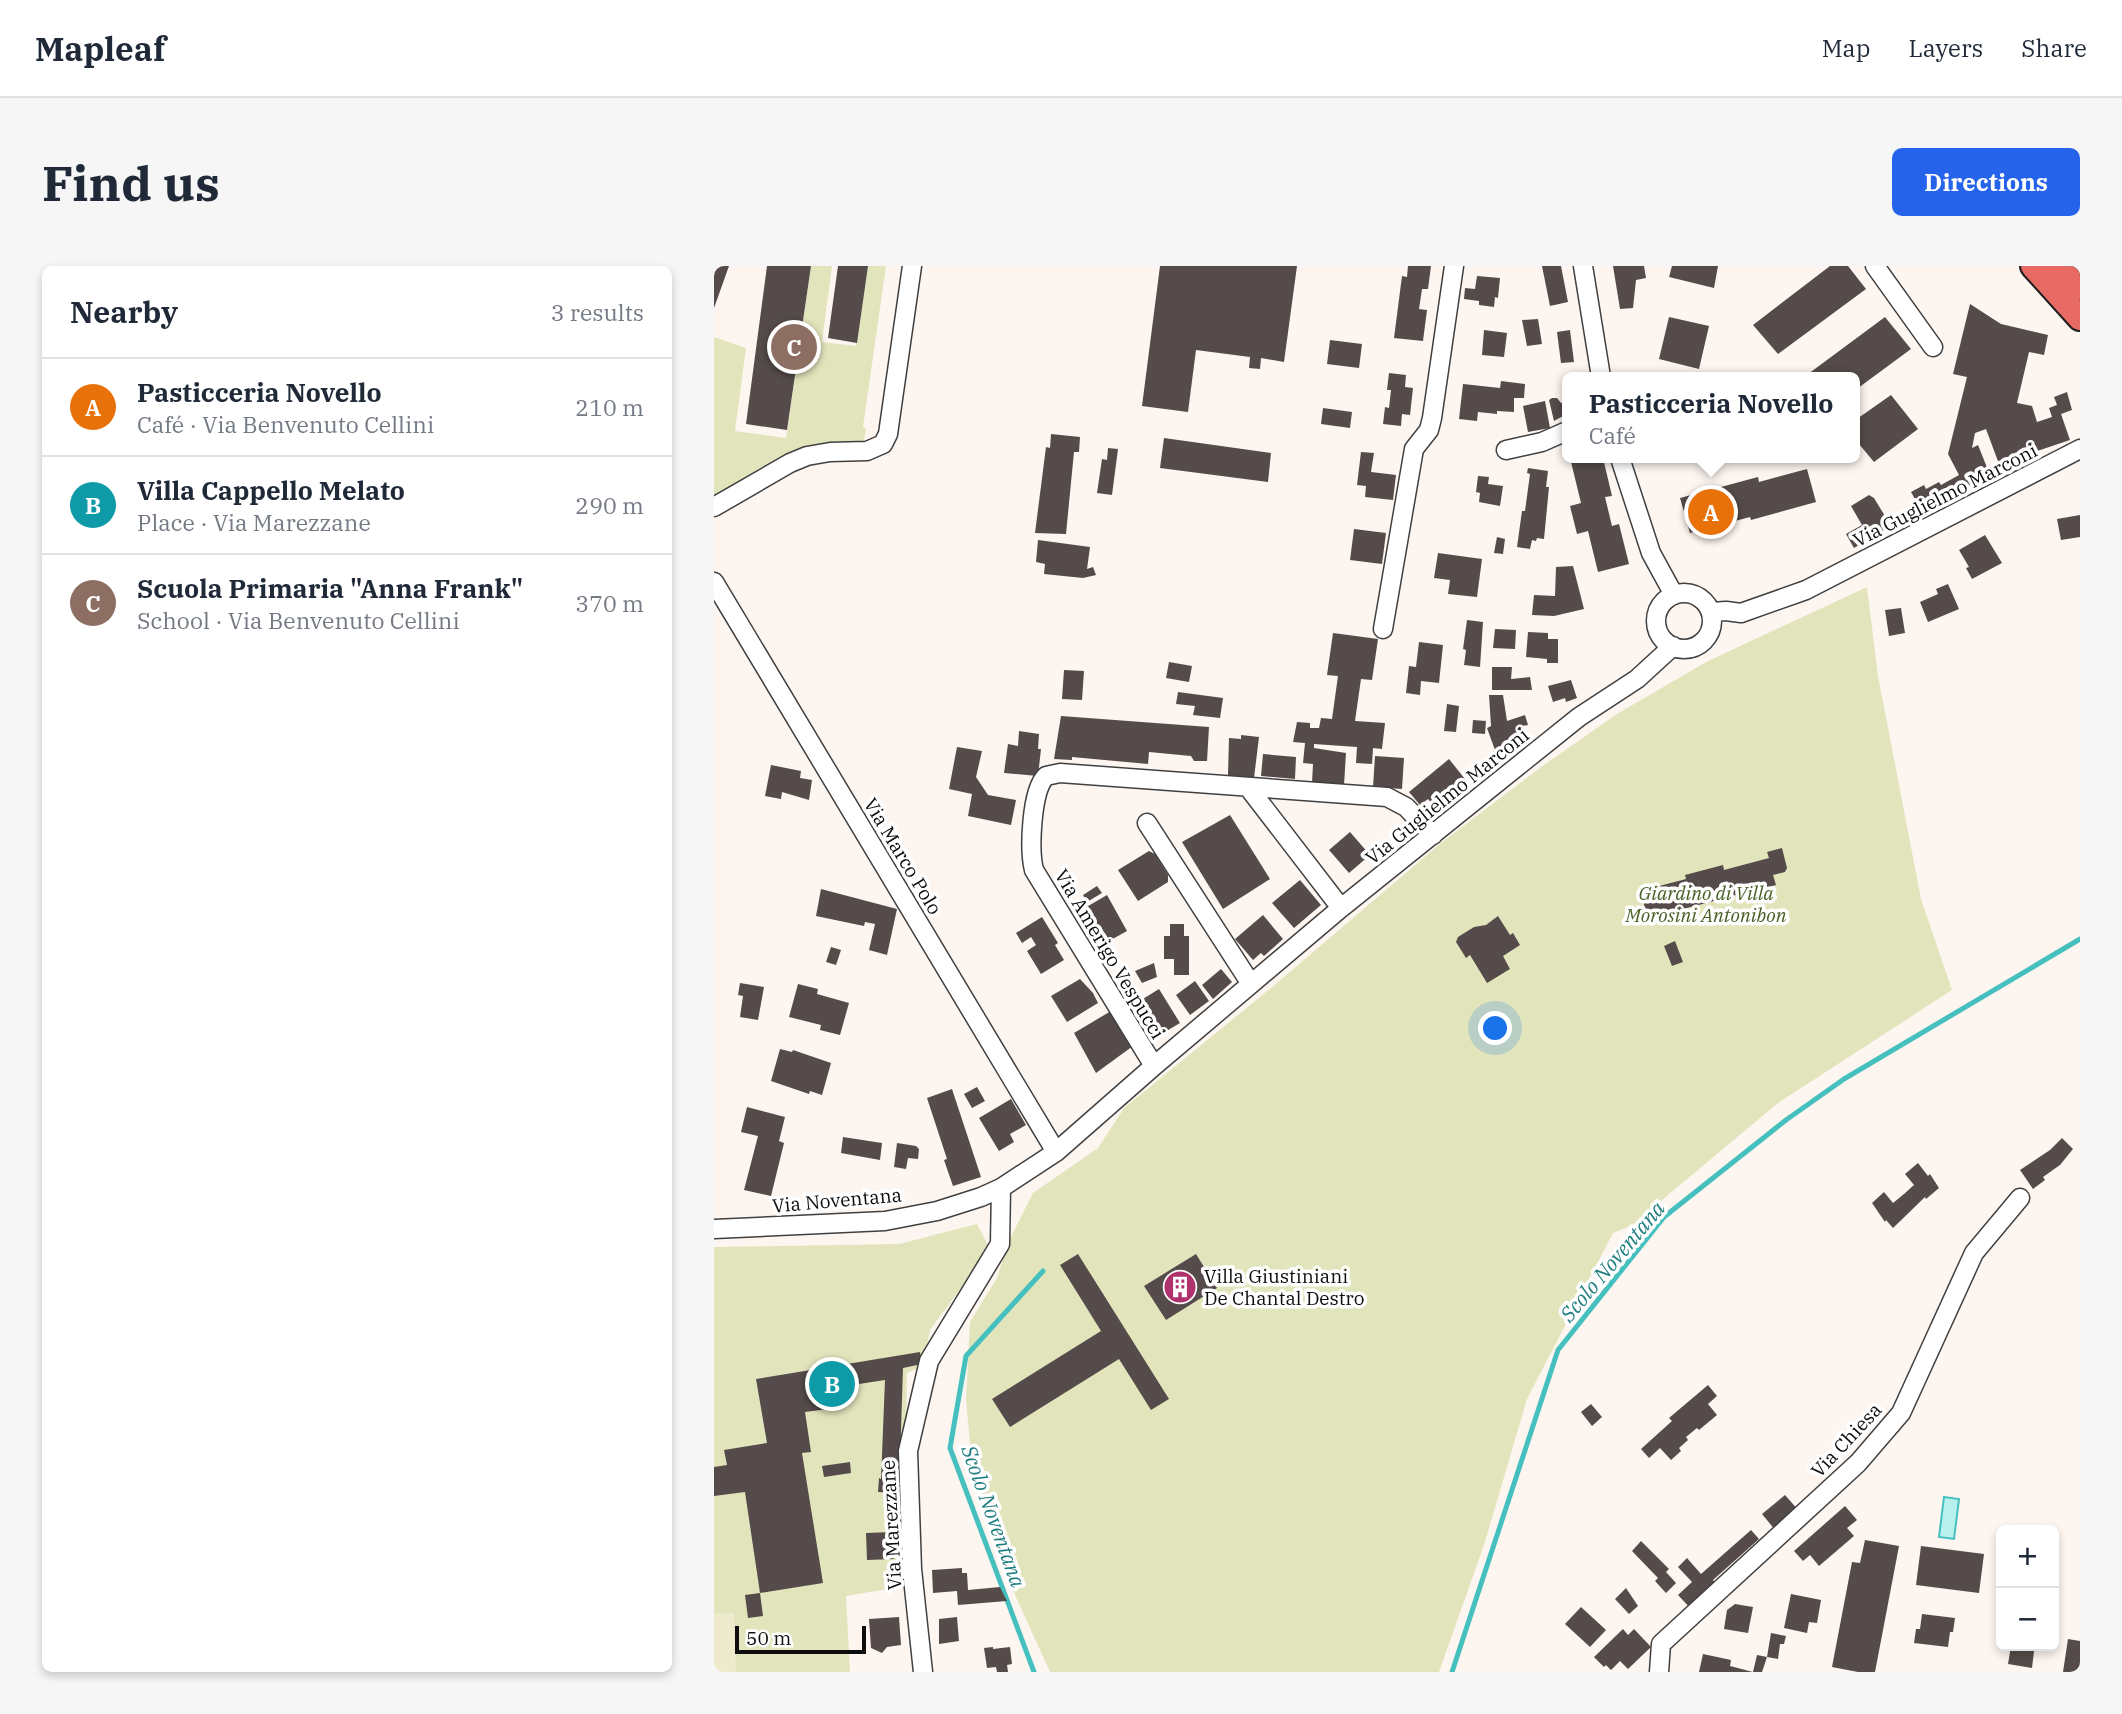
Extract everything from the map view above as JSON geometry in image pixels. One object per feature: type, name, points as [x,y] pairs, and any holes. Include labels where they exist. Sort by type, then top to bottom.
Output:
[{"type":"highway","points":[[2033,266],[2080,318]]},
{"type":"highway","points":[[2061,266],[2080,287]]},
{"type":"street","points":[[714,508],[771,473],[807,456],[867,451],[883,444],[888,434],[912,266]]},
{"type":"street","points":[[1383,629],[1414,450],[1429,430],[1432,418],[1454,266]]},
{"type":"street","points":[[1583,266],[1600,372]]},
{"type":"street","points":[[1875,266],[1933,347]]},
{"type":"street","points":[[1506,450],[1542,442],[1562,433]]},
{"type":"street","name":"Via Guglielmo Marconi","points":[[1001,1188],[1056,1152],[1341,908],[1579,717],[1637,679],[1673,646],[1691,648],[1706,638],[1712,621],[1711,612],[1741,613],[1806,590],[2080,449]]},
{"type":"street","points":[[1622,463],[1651,553],[1674,595]]},
{"type":"street","name":"Via Marco Polo","points":[[714,582],[1056,1152]]},
{"type":"street","points":[[1673,646],[1660,634],[1657,625],[1660,607],[1674,595],[1692,594],[1700,598],[1711,612]]},
{"type":"street","name":"Via Amerigo Vespucci","points":[[1154,1066],[1034,870],[1030,838],[1039,786],[1046,776],[1060,773],[1387,797],[1406,807],[1433,835]]},
{"type":"street","points":[[1248,787],[1341,908]]},
{"type":"street","points":[[1147,824],[1251,984]]},
{"type":"street","name":"Via Noventana","points":[[714,1229],[886,1221],[937,1211],[1001,1188]]},
{"type":"street","name":"Via Marezzane","points":[[923,1672],[912,1569],[908,1451],[929,1360],[1000,1244],[1001,1188]]},
{"type":"street","name":"Via Chiesa","points":[[1660,1672],[1661,1644],[1858,1463],[1901,1413],[1974,1253],[2020,1198]]},
{"type":"green space","points":[[811,266],[832,266],[822,342],[856,346],[868,266],[886,266],[863,427],[866,428],[864,441],[827,442],[801,448],[775,459],[714,497],[714,337],[746,348],[735,431],[786,438]]},
{"type":"green space","name":"Giardino di Villa Morosini Antonibon","points":[[1867,587],[1878,676],[1921,899],[1952,990],[1778,1103],[1631,1226],[1613,1233],[1527,1399],[1484,1545],[1439,1672],[1050,1672],[1002,1566],[973,1477],[966,1399],[970,1322],[997,1278],[1008,1243],[1033,1193],[1098,1148],[1124,1108],[1271,988],[1441,843],[1541,767],[1617,714],[1708,661]]},
{"type":"green space","points":[[977,1224],[990,1249],[930,1330],[923,1366],[907,1373],[906,1427],[899,1506],[905,1586],[846,1596],[850,1672],[714,1672],[714,1247],[899,1244]]},
{"type":"shaded area","points":[[734,1613],[736,1672],[714,1672],[714,1614]]},
{"type":"water","points":[[1944,1497],[1959,1499],[1954,1539],[1939,1537]]},
{"type":"building","points":[[714,266],[729,266],[714,308]]},
{"type":"building","points":[[767,266],[811,266],[787,430],[746,424]]},
{"type":"building","points":[[838,266],[868,266],[857,343],[828,338]]},
{"type":"building","points":[[1160,266],[1297,266],[1284,362],[1261,358],[1260,369],[1249,368],[1250,357],[1196,350],[1188,412],[1142,406]]},
{"type":"building","points":[[1408,266],[1431,266],[1428,289],[1422,289],[1419,309],[1427,310],[1423,341],[1394,338],[1402,276],[1407,277]]},
{"type":"building","points":[[1542,266],[1561,266],[1568,302],[1550,306]]},
{"type":"building","points":[[1613,266],[1644,266],[1646,278],[1636,280],[1633,308],[1620,309]]},
{"type":"building","points":[[1672,266],[1718,266],[1714,288],[1669,277]]},
{"type":"building","points":[[1830,266],[1848,266],[1866,289],[1778,354],[1753,325]]},
{"type":"building","points":[[1477,276],[1500,278],[1494,307],[1464,299],[1465,288],[1475,289]]},
{"type":"building","points":[[1970,304],[2001,324],[2048,335],[2044,355],[2029,352],[2017,403],[2032,406],[2037,422],[2052,417],[2049,408],[2057,405],[2054,397],[2067,392],[2072,410],[2061,414],[2070,440],[1999,464],[1986,429],[1975,433],[1972,448],[1978,445],[1990,475],[1921,510],[1911,492],[1924,485],[1926,489],[1939,482],[1941,485],[1959,475],[1948,454],[1967,377],[1953,374]]},
{"type":"building","points":[[1669,317],[1709,326],[1699,369],[1659,359]]},
{"type":"building","points":[[1885,317],[1911,349],[1860,387],[1860,372],[1811,372]]},
{"type":"building","points":[[1538,319],[1542,344],[1527,346],[1522,320]]},
{"type":"building","points":[[1484,330],[1507,333],[1504,357],[1482,355]]},
{"type":"building","points":[[1570,330],[1574,362],[1561,363],[1557,332]]},
{"type":"building","points":[[1330,340],[1362,344],[1359,368],[1327,364]]},
{"type":"building","points":[[1389,373],[1406,375],[1405,387],[1413,388],[1410,415],[1402,414],[1401,426],[1383,424],[1385,407],[1389,408]]},
{"type":"building","points":[[1501,381],[1525,384],[1524,398],[1514,398],[1514,412],[1478,412],[1477,421],[1459,419],[1463,384],[1500,388]]},
{"type":"building","points":[[1891,395],[1918,429],[1874,462],[1860,445],[1860,417]]},
{"type":"building","points":[[1557,398],[1562,402],[1562,417],[1554,421],[1549,400]]},
{"type":"building","points":[[1545,401],[1550,428],[1528,432],[1523,406]]},
{"type":"building","points":[[1323,408],[1352,412],[1350,428],[1321,424]]},
{"type":"building","points":[[1051,434],[1080,437],[1079,452],[1074,452],[1066,534],[1035,533],[1046,447],[1050,448]]},
{"type":"building","points":[[1164,438],[1271,453],[1268,482],[1160,468]]},
{"type":"building","points":[[1108,448],[1118,449],[1112,495],[1097,493],[1102,459],[1107,460]]},
{"type":"building","points":[[1361,452],[1374,453],[1371,472],[1396,475],[1393,500],[1365,497],[1366,486],[1357,485]]},
{"type":"building","points":[[1571,463],[1604,463],[1612,496],[1605,497],[1612,526],[1619,524],[1629,564],[1598,572],[1588,531],[1577,534],[1570,506],[1581,503]]},
{"type":"building","points":[[1528,468],[1548,471],[1546,487],[1549,487],[1544,539],[1532,540],[1530,549],[1517,547],[1522,511],[1525,511],[1530,474],[1527,473]]},
{"type":"building","points":[[1807,469],[1816,502],[1690,533],[1680,498],[1758,477],[1759,482]]},
{"type":"building","points":[[1478,476],[1489,477],[1488,484],[1503,486],[1500,506],[1479,502],[1480,493],[1476,492]]},
{"type":"building","points":[[1869,495],[1874,498],[1891,526],[1854,548],[1846,534],[1862,525],[1851,506]]},
{"type":"building","points":[[2080,515],[2080,537],[2061,540],[2057,519]]},
{"type":"building","points":[[1354,529],[1386,533],[1382,564],[1350,560]]},
{"type":"building","points":[[1985,535],[2002,563],[1972,579],[1966,568],[1969,567],[1959,550]]},
{"type":"building","points":[[1497,537],[1505,539],[1503,554],[1494,553]]},
{"type":"building","points":[[1038,540],[1090,547],[1087,569],[1093,567],[1096,575],[1083,578],[1044,574],[1045,564],[1036,562]]},
{"type":"building","points":[[1438,553],[1482,559],[1477,597],[1448,594],[1450,580],[1434,578]]},
{"type":"building","points":[[1573,566],[1584,609],[1554,616],[1532,615],[1534,595],[1555,596],[1556,567]]},
{"type":"building","points":[[1948,584],[1959,609],[1928,622],[1920,602],[1938,594],[1936,589]]},
{"type":"building","points":[[1901,608],[1905,633],[1889,636],[1885,610]]},
{"type":"building","points":[[1467,620],[1483,622],[1480,667],[1464,665]]},
{"type":"building","points":[[1495,629],[1516,630],[1515,649],[1493,648]]},
{"type":"building","points":[[1528,632],[1548,633],[1548,639],[1558,639],[1558,663],[1526,657]]},
{"type":"building","points":[[1333,633],[1378,639],[1372,680],[1361,679],[1355,721],[1385,723],[1382,749],[1373,748],[1372,764],[1356,763],[1357,747],[1314,744],[1314,748],[1346,753],[1344,785],[1312,783],[1313,764],[1303,763],[1305,743],[1293,742],[1297,722],[1310,723],[1310,728],[1319,728],[1321,718],[1332,719],[1338,676],[1327,675]]},
{"type":"building","points":[[1419,642],[1443,645],[1439,683],[1421,681],[1420,695],[1406,693],[1409,666],[1416,667]]},
{"type":"building","points":[[1169,662],[1192,666],[1189,682],[1166,678]]},
{"type":"building","points":[[1492,667],[1512,667],[1511,679],[1530,677],[1532,690],[1492,690]]},
{"type":"building","points":[[1064,670],[1084,671],[1082,700],[1062,699]]},
{"type":"building","points":[[1571,680],[1577,698],[1566,702],[1565,698],[1553,702],[1548,686]]},
{"type":"building","points":[[1178,692],[1223,698],[1220,718],[1193,715],[1195,706],[1176,704]]},
{"type":"building","points":[[1489,695],[1503,695],[1507,721],[1525,715],[1528,725],[1522,726],[1531,737],[1486,773],[1487,756],[1495,750],[1487,728],[1491,726]]},
{"type":"building","points":[[1447,704],[1459,706],[1456,732],[1444,731]]},
{"type":"building","points":[[1061,716],[1209,727],[1207,761],[1194,761],[1191,756],[1149,752],[1148,764],[1072,757],[1072,760],[1054,759]]},
{"type":"building","points":[[1473,720],[1486,721],[1485,734],[1472,733]]},
{"type":"building","points":[[1019,731],[1039,734],[1038,749],[1041,749],[1038,776],[1004,773],[1008,744],[1018,746]]},
{"type":"building","points":[[1241,735],[1259,737],[1254,778],[1228,775],[1229,738],[1241,739]]},
{"type":"building","points":[[957,747],[982,751],[976,777],[988,795],[1016,800],[1011,825],[968,816],[972,794],[949,789]]},
{"type":"building","points":[[1263,754],[1296,757],[1295,779],[1261,776]]},
{"type":"building","points":[[1375,756],[1404,758],[1402,789],[1373,787]]},
{"type":"building","points":[[1449,759],[1465,779],[1434,806],[1428,799],[1420,805],[1409,792]]},
{"type":"building","points":[[771,765],[801,771],[800,778],[812,780],[809,800],[782,792],[781,799],[765,796]]},
{"type":"building","points":[[1230,815],[1270,879],[1223,909],[1182,842]]},
{"type":"building","points":[[1350,832],[1370,855],[1349,873],[1329,850]]},
{"type":"building","points":[[1782,848],[1787,868],[1785,872],[1773,875],[1776,885],[1648,918],[1640,891],[1686,879],[1685,875],[1723,865],[1724,870],[1769,858],[1767,852]]},
{"type":"building","points":[[1149,851],[1155,854],[1168,875],[1168,882],[1138,901],[1118,870]]},
{"type":"building","points":[[1300,880],[1321,905],[1294,928],[1272,903]]},
{"type":"building","points":[[1097,886],[1102,893],[1087,902],[1083,895]]},
{"type":"building","points":[[821,889],[897,909],[887,955],[869,950],[875,924],[865,922],[864,926],[816,916]]},
{"type":"building","points":[[1107,895],[1127,931],[1109,941],[1101,927],[1095,930],[1083,909]]},
{"type":"building","points":[[1263,915],[1283,939],[1264,956],[1261,953],[1253,960],[1235,939]]},
{"type":"building","points":[[1498,916],[1520,945],[1503,956],[1510,969],[1487,983],[1470,955],[1466,958],[1456,942],[1458,937],[1474,927],[1486,925]]},
{"type":"building","points":[[1042,917],[1058,943],[1055,945],[1064,960],[1041,974],[1027,951],[1036,945],[1031,937],[1022,943],[1016,933]]},
{"type":"building","points":[[1170,924],[1184,924],[1184,936],[1189,936],[1189,975],[1174,975],[1174,959],[1164,959],[1164,936],[1170,936]]},
{"type":"building","points":[[1675,941],[1683,962],[1672,966],[1664,946]]},
{"type":"building","points":[[831,947],[841,950],[836,965],[826,962]]},
{"type":"building","points":[[1154,963],[1157,977],[1142,983],[1135,971]]},
{"type":"building","points":[[1221,969],[1232,982],[1213,999],[1202,985]]},
{"type":"building","points":[[1080,979],[1098,1003],[1067,1022],[1051,996]]},
{"type":"building","points":[[1195,981],[1209,1001],[1190,1015],[1176,995]]},
{"type":"building","points":[[740,983],[764,987],[758,1020],[740,1017],[743,996],[738,995]]},
{"type":"building","points":[[798,984],[818,989],[817,994],[849,1003],[840,1035],[820,1030],[821,1025],[789,1017]]},
{"type":"building","points":[[1159,989],[1180,1023],[1153,1039],[1133,1005]]},
{"type":"building","points":[[1111,1011],[1133,1046],[1096,1073],[1074,1033]]},
{"type":"building","points":[[780,1049],[793,1050],[831,1063],[822,1095],[810,1091],[809,1094],[771,1081]]},
{"type":"building","points":[[977,1087],[985,1101],[972,1108],[964,1094]]},
{"type":"building","points":[[952,1089],[981,1177],[953,1186],[927,1098]]},
{"type":"building","points":[[1011,1099],[1026,1125],[1010,1134],[1014,1142],[999,1151],[979,1118]]},
{"type":"building","points":[[747,1107],[785,1117],[779,1141],[784,1143],[771,1196],[744,1190],[758,1136],[741,1132]]},
{"type":"building","points":[[843,1137],[882,1143],[880,1160],[841,1153]]},
{"type":"building","points":[[2062,1138],[2073,1149],[2060,1165],[2043,1177],[2045,1180],[2033,1189],[2020,1170],[2050,1150]]},
{"type":"building","points":[[897,1143],[916,1146],[919,1149],[918,1159],[908,1158],[906,1169],[894,1167]]},
{"type":"building","points":[[1918,1163],[1928,1176],[1930,1174],[1939,1188],[1926,1199],[1925,1197],[1893,1228],[1886,1220],[1885,1222],[1872,1203],[1884,1192],[1893,1203],[1904,1194],[1914,1185],[1905,1174]]},
{"type":"building","points":[[1078,1254],[1169,1399],[1151,1410],[1119,1359],[1010,1427],[992,1399],[1101,1331],[1060,1265]]},
{"type":"building","name":"Villa Giustiniani De Chantal Destro","points":[[1196,1254],[1217,1288],[1166,1320],[1144,1286]]},
{"type":"building","points":[[920,1352],[922,1364],[903,1368],[899,1493],[878,1492],[879,1478],[881,1479],[885,1380],[833,1388],[836,1408],[805,1412],[811,1452],[802,1453],[823,1583],[760,1593],[745,1492],[714,1496],[714,1467],[727,1465],[724,1450],[767,1443],[756,1379]]},
{"type":"building","points":[[1708,1385],[1717,1396],[1708,1404],[1717,1415],[1686,1437],[1688,1440],[1679,1448],[1681,1451],[1671,1460],[1660,1448],[1649,1458],[1641,1449],[1672,1421],[1669,1418]]},
{"type":"building","points":[[1591,1404],[1602,1417],[1592,1426],[1581,1412]]},
{"type":"building","points":[[850,1462],[851,1473],[824,1477],[822,1466]]},
{"type":"building","points":[[1785,1495],[1799,1511],[1776,1531],[1762,1514]]},
{"type":"building","points":[[1845,1506],[1857,1520],[1847,1528],[1854,1536],[1819,1566],[1810,1555],[1803,1561],[1794,1551]]},
{"type":"building","points":[[1751,1530],[1759,1539],[1713,1580],[1715,1583],[1692,1610],[1678,1595],[1692,1582],[1678,1567],[1687,1558],[1701,1574]]},
{"type":"building","points":[[893,1532],[894,1559],[867,1560],[866,1533]]},
{"type":"building","points":[[1865,1540],[1899,1546],[1875,1672],[1832,1667],[1852,1562],[1860,1563]]},
{"type":"building","points":[[1641,1541],[1669,1569],[1666,1572],[1676,1583],[1666,1593],[1655,1581],[1658,1578],[1632,1551]]},
{"type":"building","points":[[1921,1546],[1984,1554],[1979,1593],[1916,1585]]},
{"type":"building","points":[[962,1568],[962,1573],[967,1573],[968,1590],[1000,1587],[1007,1601],[958,1605],[957,1591],[933,1593],[932,1570]]},
{"type":"building","points":[[1626,1588],[1638,1606],[1629,1614],[1615,1599]]},
{"type":"building","points":[[760,1593],[763,1616],[748,1618],[745,1595]]},
{"type":"building","points":[[1791,1594],[1821,1600],[1817,1623],[1809,1622],[1807,1633],[1784,1628]]},
{"type":"building","points":[[1735,1604],[1753,1607],[1748,1633],[1724,1629],[1727,1610]]},
{"type":"building","points":[[1581,1607],[1606,1630],[1590,1647],[1565,1624]]},
{"type":"building","points":[[1922,1614],[1955,1618],[1948,1647],[1914,1643]]},
{"type":"building","points":[[899,1617],[901,1645],[887,1647],[882,1653],[871,1648],[869,1619]]},
{"type":"building","points":[[957,1617],[959,1641],[939,1644],[939,1619]]},
{"type":"building","points":[[1623,1629],[1628,1635],[1634,1629],[1651,1647],[1628,1669],[1620,1661],[1611,1670],[1594,1657]]},
{"type":"building","points":[[1771,1633],[1786,1636],[1784,1644],[1780,1644],[1778,1659],[1767,1657]]},
{"type":"building","points":[[2068,1639],[2080,1641],[2080,1672],[2063,1672]]},
{"type":"building","points":[[1010,1647],[1012,1664],[1007,1665],[1008,1672],[997,1672],[996,1667],[987,1668],[984,1648]]},
{"type":"building","points":[[2010,1651],[2034,1651],[2032,1668],[2008,1664]]},
{"type":"building","points":[[1703,1654],[1731,1660],[1730,1666],[1753,1672],[1699,1672]]},
{"type":"building","points":[[1757,1655],[1767,1657],[1762,1672],[1753,1672]]},
{"type":"waterway","name":"Scolo Noventana","points":[[1452,1672],[1558,1350],[1664,1217],[1786,1120],[1844,1079],[2080,939]]},
{"type":"waterway","name":"Scolo Noventana","points":[[1034,1672],[950,1448],[966,1356],[1043,1271]]},
{"type":"place","name":"Scuola Primaria \"Anna Frank\"","points":[[794,347]]},
{"type":"place","name":"Pasticceria Novello","points":[[1711,512]]},
{"type":"place","name":"Villa Giustiniani De Chantal Destro","points":[[1180,1287]]},
{"type":"place","name":"Villa Cappello Melato","points":[[832,1384]]}]
